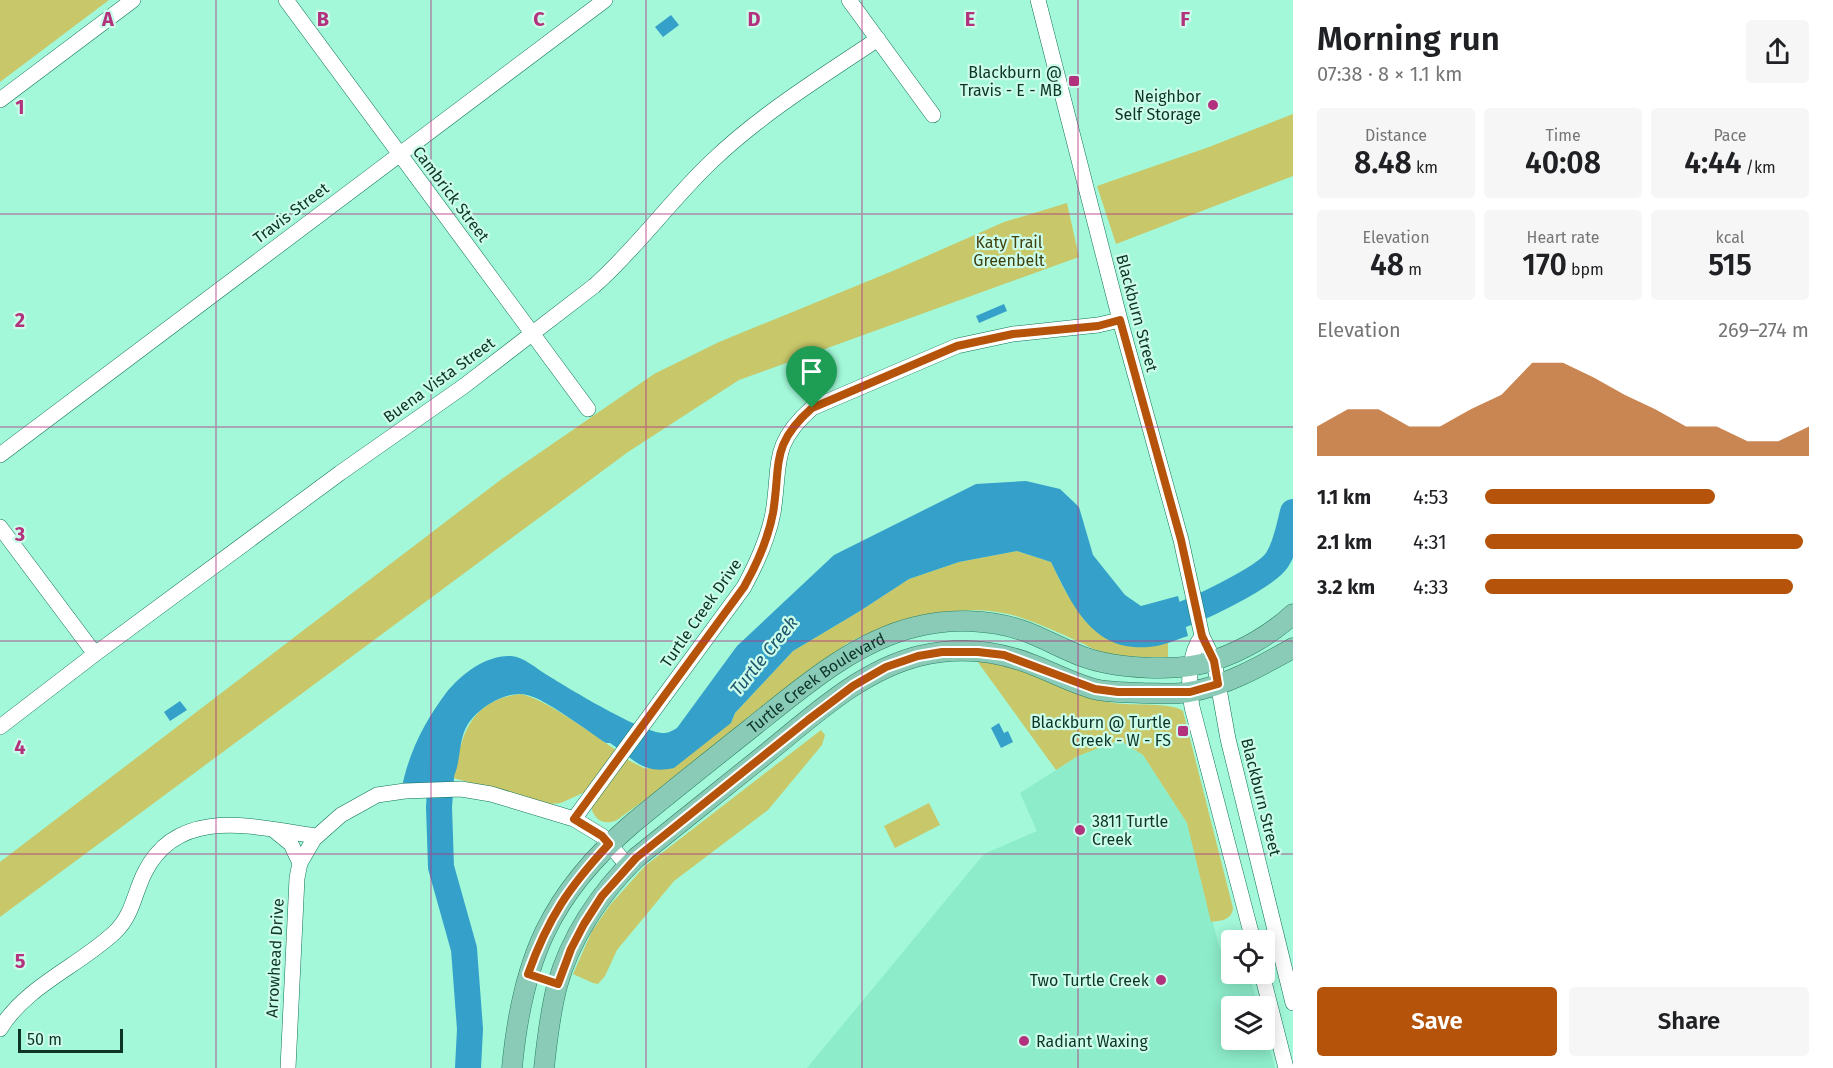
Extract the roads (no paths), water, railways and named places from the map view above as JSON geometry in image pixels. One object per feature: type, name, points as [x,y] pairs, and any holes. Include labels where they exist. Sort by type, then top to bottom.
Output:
[{"type":"main road","name":"Turtle Creek Boulevard","points":[[512,1068],[521,1001],[528,974],[543,936],[570,888],[609,844],[772,712],[834,666],[880,638],[915,627],[956,621],[998,624],[1026,632],[1081,656],[1105,663],[1123,666],[1191,666],[1214,661],[1269,633],[1293,614]]},
{"type":"main road","name":"Turtle Creek Boulevard","points":[[544,1068],[550,1015],[558,984],[571,949],[602,896],[628,866],[824,708],[853,686],[886,667],[918,656],[958,651],[1004,655],[1095,689],[1129,692],[1190,692],[1255,670],[1293,648]]},
{"type":"main road","points":[[808,685],[824,708]]},
{"type":"main road","points":[[528,974],[558,984]]},
{"type":"street","points":[[0,100],[134,0]]},
{"type":"street","name":"Cambrick Street","points":[[286,0],[588,409]]},
{"type":"street","name":"Travis Street","points":[[0,455],[605,0]]},
{"type":"street","points":[[849,0],[933,115]]},
{"type":"street","name":"Blackburn Street","points":[[1038,0],[1120,320],[1184,554],[1202,636],[1214,661],[1228,739],[1293,1003]]},
{"type":"street","name":"Buena Vista Street","points":[[0,727],[340,473],[464,386],[532,334],[614,268],[720,154],[771,113],[878,39]]},
{"type":"street","name":"Turtle Creek Drive","points":[[574,819],[724,616],[756,566],[773,513],[777,463],[782,447],[789,433],[812,408],[957,346],[1013,334],[1098,326],[1120,320]]},
{"type":"street","points":[[0,526],[95,654]]},
{"type":"street","points":[[1202,636],[1191,666],[1192,707],[1251,930]]},
{"type":"street","points":[[273,830],[303,857],[318,836],[341,815],[377,795],[405,791],[461,789],[490,794],[574,819],[602,836],[628,866]]},
{"type":"street","points":[[0,1029],[21,1003],[114,933],[128,918],[149,863],[168,843],[188,831],[219,824],[318,836]]},
{"type":"street","name":"Arrowhead Drive","points":[[288,1068],[297,878],[303,857]]},
{"type":"street","points":[[1262,930],[1274,924]]},
{"type":"street","points":[[1265,984],[1286,1068]]},
{"type":"water","points":[[671,15],[679,25],[663,37],[655,27]]},
{"type":"water","points":[[1004,304],[1007,311],[979,323],[976,316]]},
{"type":"water","points":[[1026,481],[1060,489],[1079,507],[1093,555],[1125,595],[1141,606],[1178,596],[1188,636],[1157,646],[1136,647],[1118,644],[1102,636],[1078,612],[1051,562],[1017,551],[959,562],[909,579],[793,651],[735,713],[731,723],[674,768],[654,769],[639,764],[544,702],[535,697],[519,694],[494,701],[468,724],[462,738],[457,768],[451,781],[402,787],[413,749],[438,704],[459,679],[483,662],[511,656],[521,659],[624,719],[655,732],[668,732],[677,728],[737,646],[834,555],[976,484]]},
{"type":"water","points":[[180,701],[187,710],[170,721],[164,712]]},
{"type":"water","points":[[999,723],[1004,733],[1008,731],[1013,742],[1001,748],[991,728]]},
{"type":"waterway","name":"Turtle Creek","points":[[1149,619],[1169,619],[1182,615],[1228,594],[1258,576],[1277,560],[1283,549],[1293,512]]},
{"type":"waterway","name":"Turtle Creek","points":[[442,763],[439,807],[441,867],[464,949],[470,1029],[468,1068]]},
{"type":"place","name":"Blackburn @ Travis - E - MB","points":[[1074,81]]},
{"type":"place","name":"Neighbor Self Storage","points":[[1213,105]]},
{"type":"place","name":"Blackburn @ Turtle Creek - W - FS","points":[[1183,731]]},
{"type":"place","name":"3811 Turtle Creek","points":[[1080,830]]},
{"type":"place","name":"Two Turtle Creek","points":[[1161,980]]},
{"type":"place","name":"Radiant Waxing","points":[[1024,1041]]},
{"type":"park label","name":"Katy Trail Greenbelt","points":[[1009,251]]}]
